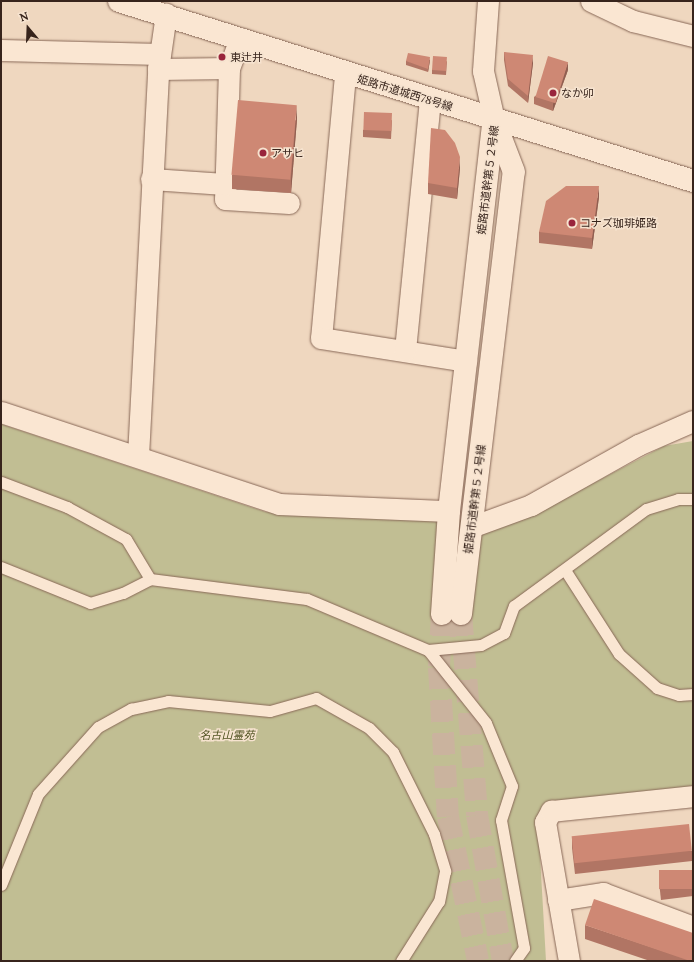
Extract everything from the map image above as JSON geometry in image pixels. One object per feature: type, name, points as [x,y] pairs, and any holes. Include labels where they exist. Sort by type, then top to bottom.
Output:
[{"type":"street","name":"姫路市道城西78号線","points":[[119,1],[166,14],[240,38],[345,75],[693,181]]},
{"type":"street","points":[[488,1],[483,71],[494,120]]},
{"type":"street","points":[[591,1],[633,21],[693,36]]},
{"type":"street","points":[[138,456],[151,179],[159,62],[166,14]]},
{"type":"street","points":[[240,38],[229,68],[224,199],[289,203]]},
{"type":"street","points":[[1,50],[229,68]]},
{"type":"street","points":[[345,75],[321,338],[405,350],[466,361]]},
{"type":"street","points":[[405,350],[430,100]]},
{"type":"street","name":"姫路市道幹第５２号線","points":[[494,120],[514,172],[471,527],[451,614],[449,511],[494,120]]},
{"type":"street","points":[[151,179],[225,184]]},
{"type":"street","points":[[1,412],[138,456],[279,504],[449,511]]},
{"type":"street","points":[[471,527],[531,505],[638,445],[693,421]]},
{"type":"street","points":[[569,961],[545,822],[551,811],[693,796]]},
{"type":"street","points":[[558,900],[603,893],[693,927]]},
{"type":"lane","points":[[1,482],[67,508],[126,539],[150,579]]},
{"type":"lane","points":[[1,567],[90,604],[123,593],[150,579],[307,599],[428,650],[481,645],[504,633],[514,606],[646,509],[678,498],[693,500]]},
{"type":"lane","points":[[565,570],[619,654],[657,688],[679,695],[693,694]]},
{"type":"lane","points":[[428,650],[486,723],[512,786],[500,820],[524,948],[515,961]]},
{"type":"lane","points":[[1,885],[38,794],[98,727],[131,709],[168,701],[270,711],[316,698],[369,728],[393,752],[434,834],[445,871],[439,901],[401,961]]},
{"type":"green space","name":"名古山霊苑","points":[[1,424],[266,512],[423,515],[487,523],[536,513],[664,446],[693,441],[693,787],[538,820],[546,961],[1,961]]},
{"type":"building","points":[[504,52],[533,55],[528,96],[508,79]]},
{"type":"building","points":[[408,53],[430,57],[428,69],[406,61]]},
{"type":"building","points":[[433,56],[447,57],[446,71],[432,70]]},
{"type":"building","points":[[548,56],[568,62],[556,103],[535,97]]},
{"type":"building","points":[[238,100],[297,105],[290,180],[231,175]]},
{"type":"building","points":[[364,112],[392,113],[391,131],[363,130]]},
{"type":"building","points":[[431,128],[445,130],[455,143],[460,157],[457,188],[428,183]]},
{"type":"building","points":[[566,186],[599,186],[592,238],[539,232],[546,201]]},
{"type":"building","points":[[689,824],[692,851],[574,863],[572,836]]},
{"type":"building","points":[[659,870],[693,870],[693,889],[659,889]]},
{"type":"building","points":[[594,899],[693,933],[693,961],[585,925]]},
{"type":"tunnel","points":[[442,614],[439,667],[448,817],[478,961]]},
{"type":"tunnel","points":[[461,614],[477,815],[503,961]]},
{"type":"place","name":"東辻井","points":[[222,57]]},
{"type":"place","name":"なか卯","points":[[553,93]]},
{"type":"place","name":"アサヒ","points":[[263,153]]},
{"type":"place","name":"コナズ珈琲姫路","points":[[572,223]]}]
